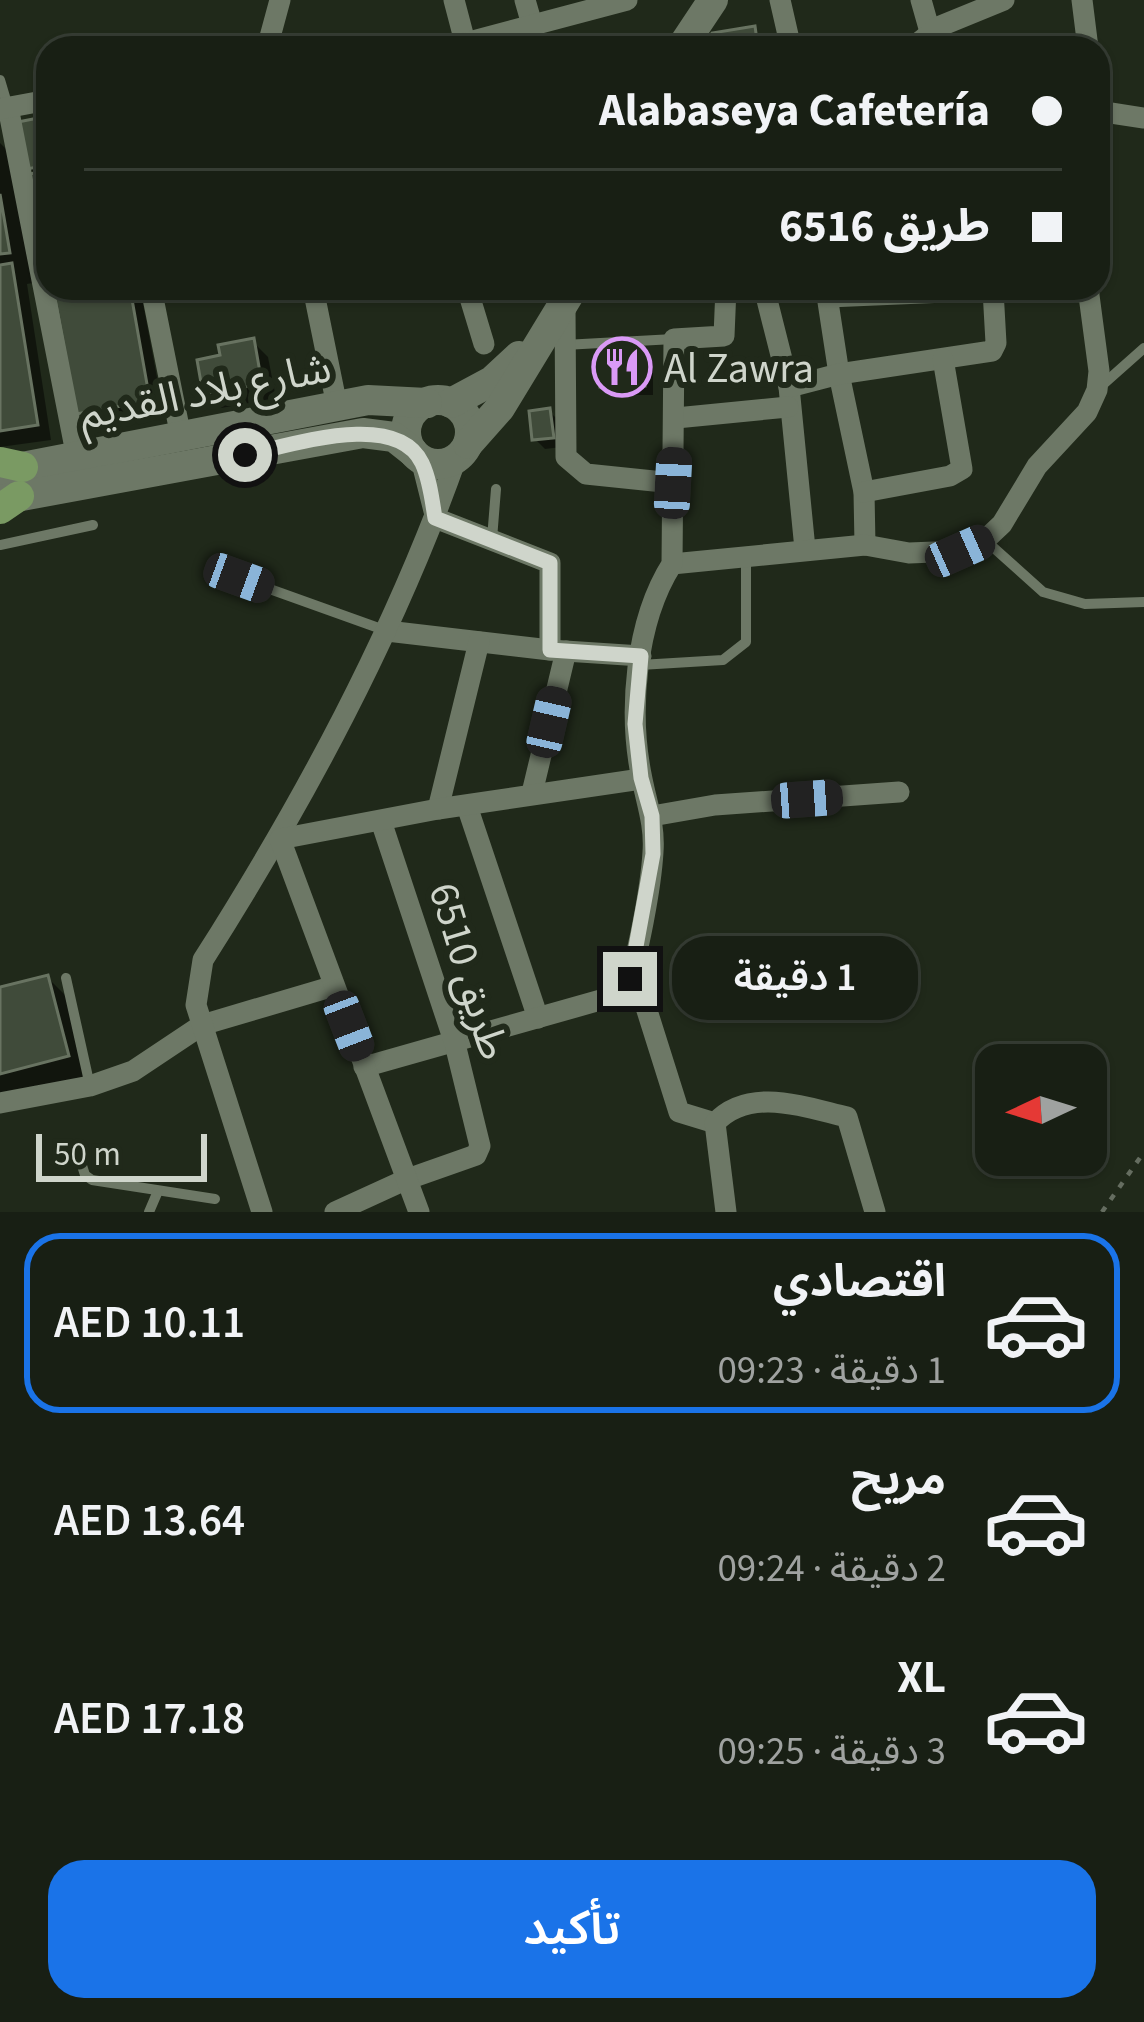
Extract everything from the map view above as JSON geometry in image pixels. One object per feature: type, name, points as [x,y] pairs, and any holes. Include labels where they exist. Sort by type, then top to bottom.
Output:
[{"type":"street","points":[[270,36],[280,0]]},
{"type":"street","points":[[454,0],[456,36]]},
{"type":"street","points":[[525,0],[534,36]]},
{"type":"street","points":[[539,36],[627,0]]},
{"type":"street","points":[[689,36],[713,0]]},
{"type":"street","points":[[780,0],[788,36]]},
{"type":"street","points":[[921,0],[931,36]]},
{"type":"street","points":[[939,36],[1004,0]]},
{"type":"street","points":[[1082,0],[1086,36]]},
{"type":"street","points":[[36,102],[4,108],[36,261]]},
{"type":"street","points":[[1110,113],[1144,118]]},
{"type":"street","points":[[44,300],[77,458]]},
{"type":"street","points":[[154,300],[181,437]]},
{"type":"street","points":[[315,300],[337,406]]},
{"type":"street","points":[[471,300],[484,344]]},
{"type":"street","points":[[435,518],[406,434],[412,415],[508,367],[562,300]]},
{"type":"street","points":[[417,456],[438,464],[462,451],[500,408],[563,300]]},
{"type":"street","points":[[567,300],[563,345],[566,457],[586,474],[673,483]]},
{"type":"street","points":[[364,1067],[455,1044],[618,995],[627,988],[653,854],[652,816],[641,778],[635,724],[641,660],[656,595],[673,564],[674,339],[724,336],[726,300]]},
{"type":"street","points":[[767,300],[789,397],[805,549]]},
{"type":"street","points":[[828,300],[838,374],[864,492],[865,545]]},
{"type":"street","points":[[676,418],[789,397],[838,374],[987,352],[994,347],[993,300]]},
{"type":"street","points":[[673,564],[865,545],[909,553],[960,551],[994,532],[1019,491],[1087,412],[1099,371],[1090,300]]},
{"type":"street","points":[[864,492],[960,473],[943,359]]},
{"type":"street","name":"شارع بلاد القديم","points":[[7,484],[77,458],[337,406],[382,399],[439,403]]},
{"type":"street","points":[[262,1212],[199,1015],[203,960],[280,839],[387,631],[435,518],[462,451],[467,420],[439,403]]},
{"type":"street","name":"شارع بلاد القديم","points":[[7,484],[363,433],[394,437],[417,456]]},
{"type":"street","points":[[435,518],[544,558],[552,570],[558,651],[532,793]]},
{"type":"street","points":[[387,631],[641,660]]},
{"type":"street","points":[[438,809],[479,642]]},
{"type":"street","points":[[280,839],[641,778]]},
{"type":"street","points":[[652,816],[716,805],[899,792]]},
{"type":"street","name":"طريق 6510","points":[[467,806],[538,1018]]},
{"type":"street","name":"طريق 6510","points":[[382,821],[455,1044],[481,1146],[476,1155],[405,1180]]},
{"type":"street","points":[[280,839],[419,1212]]},
{"type":"street","points":[[0,1103],[90,1086],[133,1071],[199,1015],[334,986]]},
{"type":"street","points":[[627,988],[644,1001],[679,1112],[715,1123]]},
{"type":"street","points":[[726,1212],[715,1123],[728,1109],[773,1100],[847,1117],[875,1212]]},
{"type":"street","points":[[334,1212],[405,1180]]},
{"type":"lane","points":[[0,80],[4,108]]},
{"type":"lane","points":[[563,345],[674,339]]},
{"type":"lane","points":[[1096,390],[1144,348]]},
{"type":"lane","points":[[492,539],[496,489]]},
{"type":"lane","points":[[0,545],[93,525]]},
{"type":"lane","points":[[994,532],[1043,592],[1085,604],[1144,602]]},
{"type":"lane","points":[[641,660],[723,660],[735,653],[746,642],[746,558]]},
{"type":"lane","points":[[239,578],[387,631]]},
{"type":"lane","points":[[66,978],[90,1086]]},
{"type":"lane","points":[[77,1150],[92,1180],[215,1198]]},
{"type":"lane","points":[[149,1212],[158,1190]]},
{"type":"path","points":[[1102,1212],[1144,1152]]},
{"type":"building","points":[[755,26],[756,36],[711,36]]},
{"type":"building","points":[[36,118],[36,167],[27,169],[18,122]]},
{"type":"building","points":[[36,173],[36,210],[29,174]]},
{"type":"building","points":[[0,194],[10,253],[0,254]]},
{"type":"building","points":[[12,263],[38,425],[0,431],[0,265]]},
{"type":"building","points":[[55,300],[132,300],[150,401],[76,414]]},
{"type":"building","points":[[254,338],[262,384],[203,394],[197,360],[220,355],[218,345]]},
{"type":"building","name":"Al Zawra","points":[[644,348],[645,386],[600,387],[599,349]]},
{"type":"building","points":[[550,408],[554,438],[532,440],[529,411]]},
{"type":"building","points":[[48,975],[69,1056],[0,1074],[0,987]]},
{"type":"place","name":"Al Zawra","points":[[622,367]]},
{"type":"route","points":[[245,455],[363,433],[394,437],[421,459],[435,518],[550,563],[550,650],[641,656],[635,724],[641,778],[652,816],[653,854],[630,979]]}]
